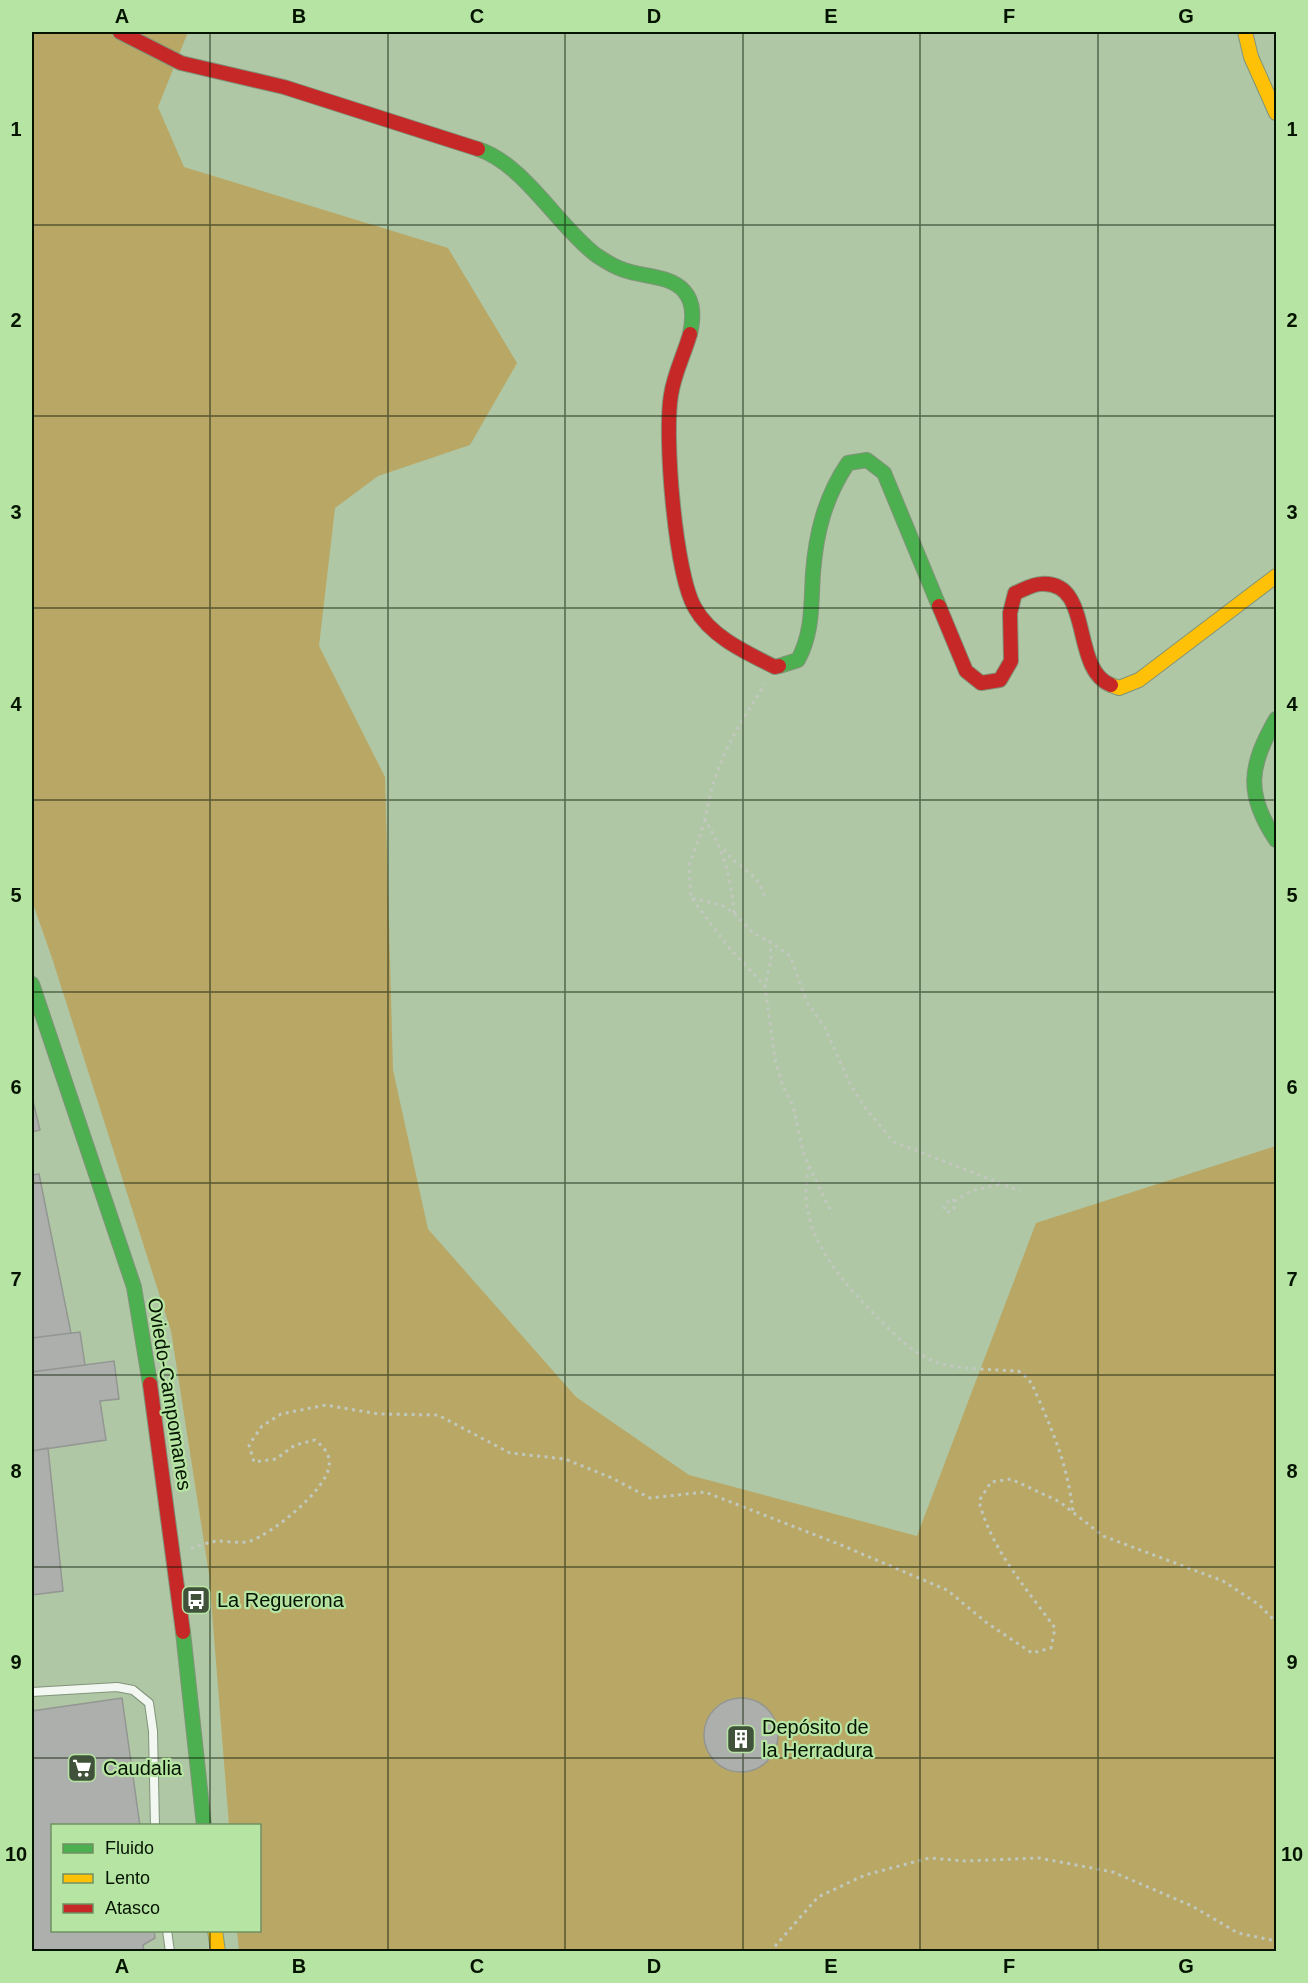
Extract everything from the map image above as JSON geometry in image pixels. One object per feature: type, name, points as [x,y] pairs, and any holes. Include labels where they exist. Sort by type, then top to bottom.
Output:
[{"type":"street","points":[[120,32],[181,63],[284,87],[493,154],[517,172],[588,251],[619,269],[669,281],[689,297],[695,322],[684,349],[670,398],[671,477],[683,577],[693,608],[713,630],[744,652],[775,667],[798,660],[811,638],[812,588],[819,521],[834,482],[848,463],[867,460],[884,473],[966,671],[981,683],[1000,680],[1011,661],[1010,613],[1012,603],[1016,593],[1035,582],[1059,586],[1075,604],[1096,671],[1101,680],[1119,688],[1139,680],[1276,576]]},
{"type":"street","points":[[1245,32],[1251,57],[1276,113]]},
{"type":"street","points":[[1276,719],[1262,743],[1251,783],[1260,819],[1276,840]]},
{"type":"street","name":"Oviedo-Campomanes","points":[[32,984],[134,1287],[157,1423],[174,1553],[204,1824]]},
{"type":"street","points":[[215,1932],[218,1952]]},
{"type":"lane","points":[[32,1692],[117,1687],[134,1690],[149,1703],[153,1731],[155,1824]]},
{"type":"lane","points":[[167,1932],[170,1952]]},
{"type":"path","points":[[765,987],[730,949],[691,898],[689,866],[705,820],[710,786],[730,739],[775,667]]},
{"type":"path","points":[[705,820],[734,864],[745,868],[755,876],[765,898]]},
{"type":"path","points":[[719,843],[727,861],[734,913]]},
{"type":"path","points":[[691,898],[721,905],[734,913],[753,933],[777,944],[790,956],[807,1002],[825,1028],[850,1084],[866,1109],[894,1142],[1020,1191]]},
{"type":"path","points":[[764,939],[771,947],[765,987],[775,1059],[782,1084],[793,1106],[809,1167],[832,1214]]},
{"type":"path","points":[[809,1167],[806,1182],[807,1205],[822,1254],[858,1298],[898,1339],[937,1363],[1018,1371],[1026,1375],[1034,1386],[1062,1452],[1073,1512]]},
{"type":"path","points":[[955,1201],[954,1209],[948,1213],[944,1207],[950,1199],[955,1201],[971,1191],[1001,1184]]},
{"type":"path","points":[[174,1553],[214,1541],[250,1541],[284,1521],[308,1499],[323,1481],[330,1466],[326,1449],[315,1440],[295,1445],[276,1459],[254,1462],[249,1445],[262,1426],[281,1414],[326,1405],[379,1414],[438,1416],[510,1453],[565,1459],[612,1478],[650,1498],[705,1492],[947,1590],[987,1623],[1032,1653],[1051,1648],[1055,1628],[1015,1574],[985,1527],[979,1501],[991,1482],[1011,1479],[1060,1502],[1103,1536],[1223,1581],[1258,1604],[1276,1622]]},
{"type":"path","points":[[770,1952],[819,1897],[865,1875],[929,1858],[966,1861],[1039,1858],[1113,1872],[1192,1906],[1238,1933],[1276,1941]]},
{"type":"shaded area","points":[[32,32],[188,32],[158,107],[184,167],[448,248],[517,363],[470,445],[378,476],[335,508],[319,646],[385,777],[393,1070],[428,1229],[576,1397],[689,1475],[917,1536],[1036,1223],[1276,1146],[1276,1951],[239,1951],[237,1932],[261,1932],[261,1824],[229,1824],[209,1574],[171,1331],[32,901]]},
{"type":"building","points":[[32,1097],[40,1130],[32,1132]]},
{"type":"building","points":[[39,1174],[71,1333],[32,1338],[32,1175]]},
{"type":"building","points":[[80,1332],[85,1365],[32,1372],[32,1338]]},
{"type":"building","points":[[114,1361],[119,1399],[100,1401],[106,1440],[32,1451],[32,1372]]},
{"type":"building","points":[[48,1448],[63,1591],[32,1595],[32,1451]]},
{"type":"building","name":"Caudalia","points":[[122,1698],[140,1824],[51,1824],[51,1932],[154,1932],[155,1938],[143,1945],[144,1952],[32,1952],[32,1711]]},
{"type":"building","name":"Depósito de la Herradura","points":[[741,1698],[762,1704],[772,1714],[778,1735],[772,1756],[762,1766],[741,1772],[720,1766],[710,1756],[704,1735],[710,1714],[720,1704]]},
{"type":"traffic: fast","points":[[478,149],[495,157],[525,181],[596,255],[620,269],[664,279],[684,291],[692,306],[690,334]]},
{"type":"traffic: fast","points":[[779,666],[798,660],[803,649],[810,618],[814,558],[819,530],[833,489],[848,463],[867,460],[884,473],[939,606]]},
{"type":"traffic: fast","points":[[1276,719],[1260,751],[1254,780],[1259,808],[1276,840]]},
{"type":"traffic: fast","points":[[32,984],[134,1287],[150,1384]]},
{"type":"traffic: fast","points":[[183,1632],[204,1824]]},
{"type":"traffic: slow","points":[[1245,32],[1251,57],[1276,113]]},
{"type":"traffic: slow","points":[[1111,685],[1119,688],[1139,680],[1276,576]]},
{"type":"traffic: slow","points":[[215,1932],[218,1952]]},
{"type":"traffic: jam","points":[[120,32],[181,63],[284,87],[478,149]]},
{"type":"traffic: jam","points":[[690,334],[672,387],[669,414],[673,504],[688,591],[702,618],[720,636],[753,656],[775,667],[779,666]]},
{"type":"traffic: jam","points":[[939,606],[966,671],[981,683],[1000,680],[1011,661],[1010,613],[1015,593],[1038,584],[1058,587],[1069,596],[1076,610],[1090,662],[1098,676],[1111,685]]},
{"type":"traffic: jam","points":[[150,1384],[183,1632]]},
{"type":"place","name":"La Reguerona","points":[[196,1600]]},
{"type":"place","name":"Depósito de la Herradura","points":[[741,1739]]},
{"type":"place","name":"Caudalia","points":[[82,1768]]}]
